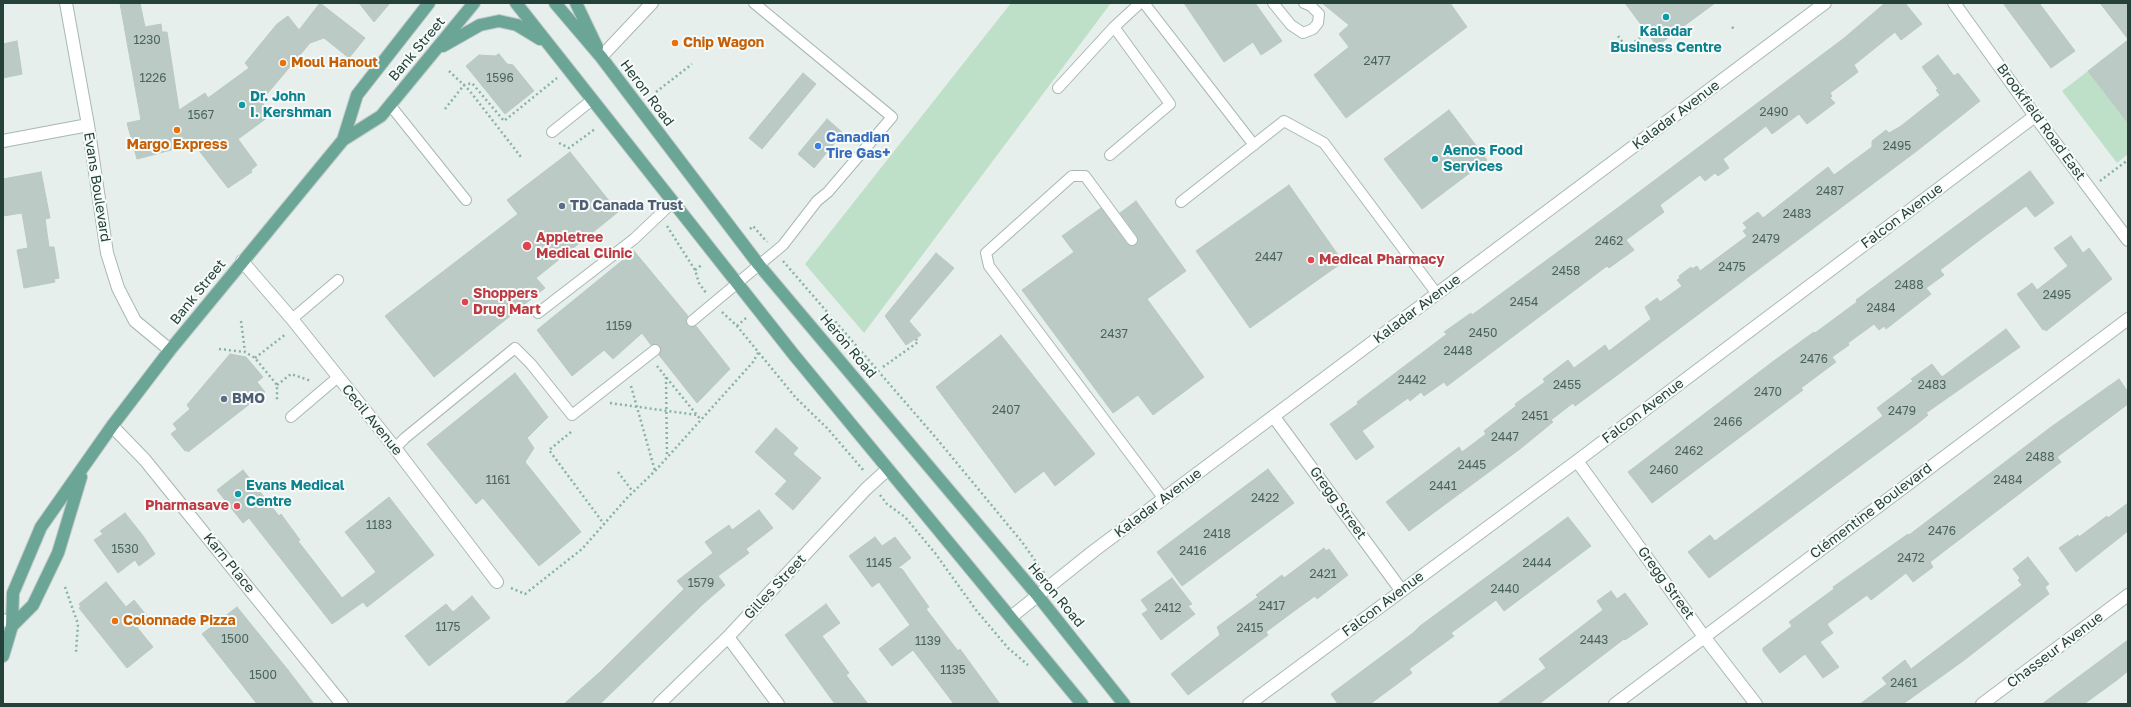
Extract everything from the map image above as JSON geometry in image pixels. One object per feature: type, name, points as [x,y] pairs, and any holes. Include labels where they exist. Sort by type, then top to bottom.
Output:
[{"type":"main road","name":"Bank Street","points":[[342,140],[357,95],[429,3]]},
{"type":"main road","name":"Bank Street","points":[[3,656],[13,593],[41,527],[84,468],[112,426],[170,350],[342,140],[381,116],[474,3]]},
{"type":"main road","points":[[516,3],[794,355],[1082,704]]},
{"type":"main road","name":"Heron Road","points":[[555,3],[602,57],[759,265],[1038,596],[1124,704]]},
{"type":"main road","points":[[576,3],[602,57]]},
{"type":"main road","points":[[435,50],[480,25],[499,21],[516,24],[549,45]]},
{"type":"main road","name":"Bank Street","points":[[8,623],[33,605],[58,554],[84,468]]},
{"type":"street","name":"Evans Boulevard","points":[[66,3],[88,125],[107,253],[118,288],[135,321],[170,350]]},
{"type":"street","points":[[602,57],[652,3]]},
{"type":"street","name":"Kaladar Avenue","points":[[1011,617],[1095,550],[1825,3]]},
{"type":"street","name":"Brookfield Road East","points":[[1954,3],[2035,116],[2128,240]]},
{"type":"street","name":"Falcon Avenue","points":[[1249,704],[1577,461],[2035,116]]},
{"type":"street","points":[[3,142],[88,125]]},
{"type":"street","name":"Cecil Avenue","points":[[242,261],[292,319],[395,448],[497,582]]},
{"type":"street","name":"Clémentine Boulevard","points":[[1614,704],[1705,638],[2022,397],[2128,319]]},
{"type":"street","name":"Gregg Street","points":[[1274,417],[1401,590]]},
{"type":"street","name":"Karn Place","points":[[112,426],[145,460],[342,704]]},
{"type":"street","name":"Gregg Street","points":[[1577,461],[1705,638],[1756,704]]},
{"type":"street","name":"Gilles Street","points":[[659,704],[728,637],[866,489],[888,468]]},
{"type":"street","name":"Chasseur Avenue","points":[[1982,704],[2128,595]]},
{"type":"street","points":[[728,637],[778,704]]},
{"type":"lane","points":[[692,321],[783,245],[817,201],[828,192],[892,117],[754,3]]},
{"type":"lane","points":[[1058,88],[1114,27],[1140,3]]},
{"type":"lane","points":[[1144,3],[1254,145]]},
{"type":"lane","points":[[1275,3],[1291,25],[1303,33],[1313,29],[1318,23],[1319,14],[1311,6],[1304,3]]},
{"type":"lane","points":[[1110,155],[1170,104],[1114,27]]},
{"type":"lane","points":[[552,132],[592,100]]},
{"type":"lane","points":[[390,105],[466,200]]},
{"type":"lane","points":[[1181,202],[1284,121],[1324,143],[1437,294]]},
{"type":"lane","points":[[1132,240],[1085,176],[1072,176],[986,253],[989,266],[1164,499]]},
{"type":"lane","points":[[538,313],[634,239],[673,202]]},
{"type":"lane","points":[[292,319],[338,280]]},
{"type":"lane","points":[[395,448],[404,438],[515,348],[531,364],[572,415],[655,350]]},
{"type":"lane","points":[[291,418],[338,377]]},
{"type":"path","points":[[1732,27],[1735,30]]},
{"type":"path","points":[[1618,36],[1627,48],[1647,32]]},
{"type":"path","points":[[656,92],[692,64]]},
{"type":"path","points":[[449,71],[464,85],[498,126],[521,157]]},
{"type":"path","points":[[498,126],[557,78]]},
{"type":"path","points":[[445,109],[464,85],[472,83],[504,121]]},
{"type":"path","points":[[558,142],[569,148],[595,129]]},
{"type":"path","points":[[2100,181],[2128,160]]},
{"type":"path","points":[[753,226],[762,236]]},
{"type":"path","points":[[705,262],[695,270],[699,283],[709,297]]},
{"type":"path","points":[[787,266],[937,439],[1022,542],[1039,566]]},
{"type":"path","points":[[722,311],[759,351],[796,398],[828,429],[864,472]]},
{"type":"path","points":[[737,326],[748,316]]},
{"type":"path","points":[[241,321],[245,352]]},
{"type":"path","points":[[255,358],[286,334]]},
{"type":"path","points":[[883,367],[918,342],[916,339]]},
{"type":"path","points":[[219,349],[245,352],[255,358],[277,386],[277,402]]},
{"type":"path","points":[[497,582],[525,594],[582,549],[633,492],[655,471],[753,362],[759,351]]},
{"type":"path","points":[[655,364],[701,420]]},
{"type":"path","points":[[277,386],[291,374],[327,386]]},
{"type":"path","points":[[666,377],[667,457]]},
{"type":"path","points":[[630,384],[655,471]]},
{"type":"path","points":[[607,402],[697,415]]},
{"type":"path","points":[[571,432],[549,450],[604,524]]},
{"type":"path","points":[[618,472],[633,492]]},
{"type":"path","points":[[882,497],[887,504],[905,518],[936,553],[976,610],[1008,648],[1030,666]]},
{"type":"path","points":[[65,587],[78,624],[76,652]]},
{"type":"path","points":[[1067,602],[1074,611]]},
{"type":"green space","points":[[1011,3],[1111,3],[864,333],[805,264]]},
{"type":"green space","points":[[2088,71],[2128,123],[2128,154],[2117,163],[2062,91]]},
{"type":"building","points":[[120,3],[140,3],[145,27],[161,24],[162,32],[167,32],[179,110],[205,93],[208,98],[249,68],[245,63],[277,24],[288,16],[299,30],[320,3],[365,38],[349,58],[324,38],[310,43],[261,101],[271,115],[238,139],[257,165],[251,170],[252,172],[228,188],[194,144],[137,159],[127,123],[141,120]]},
{"type":"building","points":[[359,3],[390,3],[374,22]]},
{"type":"building","points":[[1184,3],[1255,3],[1282,41],[1261,55],[1253,42],[1224,62]]},
{"type":"building","points":[[1322,3],[1450,3],[1467,27],[1346,118],[1314,75],[1349,47],[1339,34],[1349,25]]},
{"type":"building","name":"Kaladar Business Centre","points":[[1625,3],[1715,3],[1657,46]]},
{"type":"building","points":[[1885,3],[1905,3],[1922,24],[1901,40],[1895,32],[1854,65],[1858,72],[1830,93],[1832,96],[1830,98],[1835,103],[1807,124],[1799,114],[1772,134],[1766,126],[1723,159],[1729,168],[1718,176],[1715,173],[1705,181],[1700,175],[1660,205],[1664,212],[1626,240],[1634,250],[1609,268],[1607,266],[1447,386],[1444,382],[1424,396],[1421,392],[1410,401],[1408,398],[1362,431],[1374,447],[1356,460],[1330,424],[1358,404],[1357,402],[1447,334],[1444,332],[1471,313],[1472,315],[1619,207],[1843,39]]},
{"type":"building","points":[[2003,3],[2039,3],[2075,51],[2051,68]]},
{"type":"building","points":[[2100,3],[2128,3],[2128,39]]},
{"type":"building","points":[[2128,40],[2128,123],[2088,71]]},
{"type":"building","points":[[17,41],[22,74],[3,78],[3,44]]},
{"type":"building","points":[[499,54],[507,64],[513,65],[534,91],[505,114],[466,66],[479,55],[495,56]]},
{"type":"building","points":[[1938,55],[1954,76],[1958,73],[1980,101],[1918,150],[1616,376],[1575,406],[1573,403],[1551,420],[1553,422],[1520,449],[1409,531],[1386,502],[1459,447],[1462,452],[1486,434],[1484,431],[1516,406],[1515,404],[1545,382],[1543,379],[1568,360],[1574,368],[1605,345],[1609,351],[1651,319],[1645,307],[1657,298],[1660,302],[1682,286],[1677,280],[1680,278],[1679,276],[1691,267],[1692,269],[1697,266],[1700,271],[1747,236],[1743,231],[1747,228],[1743,223],[1758,212],[1763,218],[1828,167],[1834,175],[1872,147],[1872,141],[1886,130],[1889,133],[1901,126],[1940,95],[1936,90],[1938,89],[1922,67]]},
{"type":"building","points":[[803,73],[816,84],[762,149],[749,138]]},
{"type":"building","name":"Aenos Food Services","points":[[1449,110],[1487,160],[1422,209],[1384,159]]},
{"type":"building","points":[[827,119],[843,133],[814,168],[798,154]]},
{"type":"building","points":[[570,152],[618,212],[536,278],[545,288],[434,377],[385,316],[518,214],[507,200]]},
{"type":"building","points":[[2030,171],[2054,203],[2035,217],[2026,206],[1985,236],[1940,270],[1944,275],[1926,288],[1931,294],[1886,329],[1884,326],[1879,330],[1874,324],[1848,343],[1849,345],[1832,357],[1836,362],[1801,388],[1803,390],[1652,503],[1628,472],[1775,360],[1857,302],[1856,300]]},
{"type":"building","points":[[41,172],[50,218],[45,219],[49,247],[54,247],[59,278],[54,279],[55,282],[24,288],[17,250],[28,248],[22,213],[3,216],[3,179]]},
{"type":"building","points":[[1289,185],[1343,262],[1250,328],[1196,251]]},
{"type":"building","points":[[1136,201],[1186,271],[1147,299],[1204,377],[1153,415],[1138,395],[1113,413],[1022,290],[1074,252],[1062,236],[1101,208],[1127,244],[1132,246],[1136,245],[1138,242],[1137,236],[1120,213]]},
{"type":"building","points":[[2071,236],[2083,253],[2089,248],[2112,279],[2046,331],[2045,329],[2043,330],[2017,294],[2032,283],[2037,290],[2068,266],[2054,248]]},
{"type":"building","points":[[634,251],[688,316],[686,319],[687,325],[690,327],[696,326],[730,369],[697,403],[659,355],[661,349],[660,346],[654,344],[651,345],[642,333],[613,359],[604,350],[572,376],[537,330]]},
{"type":"building","points":[[936,253],[954,268],[909,321],[921,335],[906,345],[885,316]]},
{"type":"building","points":[[2006,329],[2020,347],[1926,413],[1928,415],[1917,424],[1709,578],[1688,552],[1710,535],[1715,541],[1883,416],[1877,408],[1913,381],[1911,379],[1932,364],[1942,377]]},
{"type":"building","points":[[1001,335],[1095,454],[1055,486],[1044,471],[1015,493],[936,387]]},
{"type":"building","name":"BMO","points":[[230,354],[246,357],[263,377],[257,382],[265,392],[188,452],[187,450],[185,451],[171,434],[177,429],[173,424],[190,409],[187,405]]},
{"type":"building","points":[[515,373],[548,417],[527,438],[534,448],[525,462],[581,532],[539,566],[483,498],[476,504],[427,444]]},
{"type":"building","points":[[2119,379],[2128,392],[2128,404],[2057,457],[2061,462],[1930,562],[1933,567],[1913,582],[1906,573],[1871,600],[1867,595],[1827,624],[1833,633],[1820,642],[1839,667],[1823,678],[1805,654],[1780,673],[1763,651],[1763,648],[1792,626],[1789,622],[1834,589],[1833,587],[1908,534],[1909,535],[2051,427]]},
{"type":"building","points":[[776,428],[798,448],[793,454],[821,478],[793,510],[775,494],[787,481],[755,452]]},
{"type":"building","points":[[1268,469],[1294,503],[1182,586],[1157,552]]},
{"type":"building","points":[[243,470],[279,516],[281,514],[300,540],[298,541],[342,598],[376,572],[345,532],[389,497],[434,555],[367,607],[363,602],[332,624],[249,518],[243,523],[217,490]]},
{"type":"building","points":[[2128,503],[2128,531],[2076,572],[2059,548],[2078,535],[2079,537],[2107,516],[2108,518]]},
{"type":"building","points":[[759,510],[773,528],[746,549],[749,553],[718,576],[725,585],[702,605],[600,704],[564,704],[601,671],[684,589],[677,581],[713,553],[705,542],[729,525],[732,530]]},
{"type":"building","points":[[125,513],[155,554],[139,566],[135,560],[118,573],[94,540],[103,534],[100,531]]},
{"type":"building","points":[[1568,517],[1591,546],[1504,611],[1496,600],[1451,633],[1454,636],[1409,669],[1412,673],[1370,704],[1338,704],[1331,694],[1413,633],[1420,626]]},
{"type":"building","points":[[875,537],[882,546],[895,537],[911,558],[898,568],[902,569],[929,607],[926,609],[958,651],[960,649],[1000,704],[954,704],[913,650],[892,666],[879,649],[910,625],[879,582],[872,587],[849,556]]},
{"type":"building","points":[[1324,548],[1326,551],[1329,549],[1348,575],[1317,599],[1315,596],[1266,632],[1268,635],[1188,695],[1171,674],[1220,635],[1217,627],[1258,597],[1256,595],[1282,575],[1284,578]]},
{"type":"building","points":[[2028,557],[2049,584],[2045,587],[2049,594],[1963,661],[1903,704],[1860,704],[1887,684],[1882,678],[1905,660],[1911,669],[2022,585],[2018,580],[2020,578],[2013,569]]},
{"type":"building","points":[[1172,578],[1192,604],[1188,606],[1195,614],[1161,640],[1142,614],[1148,610],[1141,600]]},
{"type":"building","name":"Colonnade Pizza","points":[[106,582],[126,607],[134,600],[147,616],[136,626],[153,647],[127,668],[79,608],[81,607],[79,604]]},
{"type":"building","points":[[1611,591],[1617,599],[1625,593],[1648,624],[1625,640],[1624,639],[1539,704],[1497,704],[1546,668],[1539,659],[1603,610],[1597,601]]},
{"type":"building","points":[[472,596],[490,618],[429,666],[405,636],[446,604],[453,612]]},
{"type":"building","points":[[826,604],[840,623],[822,636],[849,673],[846,675],[868,704],[835,704],[785,635]]},
{"type":"building","points":[[237,607],[314,704],[257,704],[202,634]]},
{"type":"building","points":[[2128,640],[2128,671],[2117,680],[2084,704],[2042,704]]},
{"type":"place","name":"Kaladar Business Centre","points":[[1666,17]]},
{"type":"place","name":"Chip Wagon","points":[[675,43]]},
{"type":"place","name":"Moul Hanout","points":[[283,63]]},
{"type":"place","name":"Dr. John I. Kershman","points":[[242,105]]},
{"type":"place","name":"Margo Express","points":[[177,130]]},
{"type":"place","name":"Canadian Tire Gas+","points":[[818,146]]},
{"type":"place","name":"Aenos Food Services","points":[[1435,159]]},
{"type":"place","name":"TD Canada Trust","points":[[562,206]]},
{"type":"place","name":"Appletree Medical Clinic","points":[[527,246]]},
{"type":"place","name":"Medical Pharmacy","points":[[1311,260]]},
{"type":"place","name":"Shoppers Drug Mart","points":[[465,302]]},
{"type":"place","name":"BMO","points":[[224,399]]},
{"type":"place","name":"Evans Medical Centre","points":[[238,494]]},
{"type":"place","name":"Pharmasave","points":[[237,506]]},
{"type":"place","name":"Colonnade Pizza","points":[[115,621]]}]
